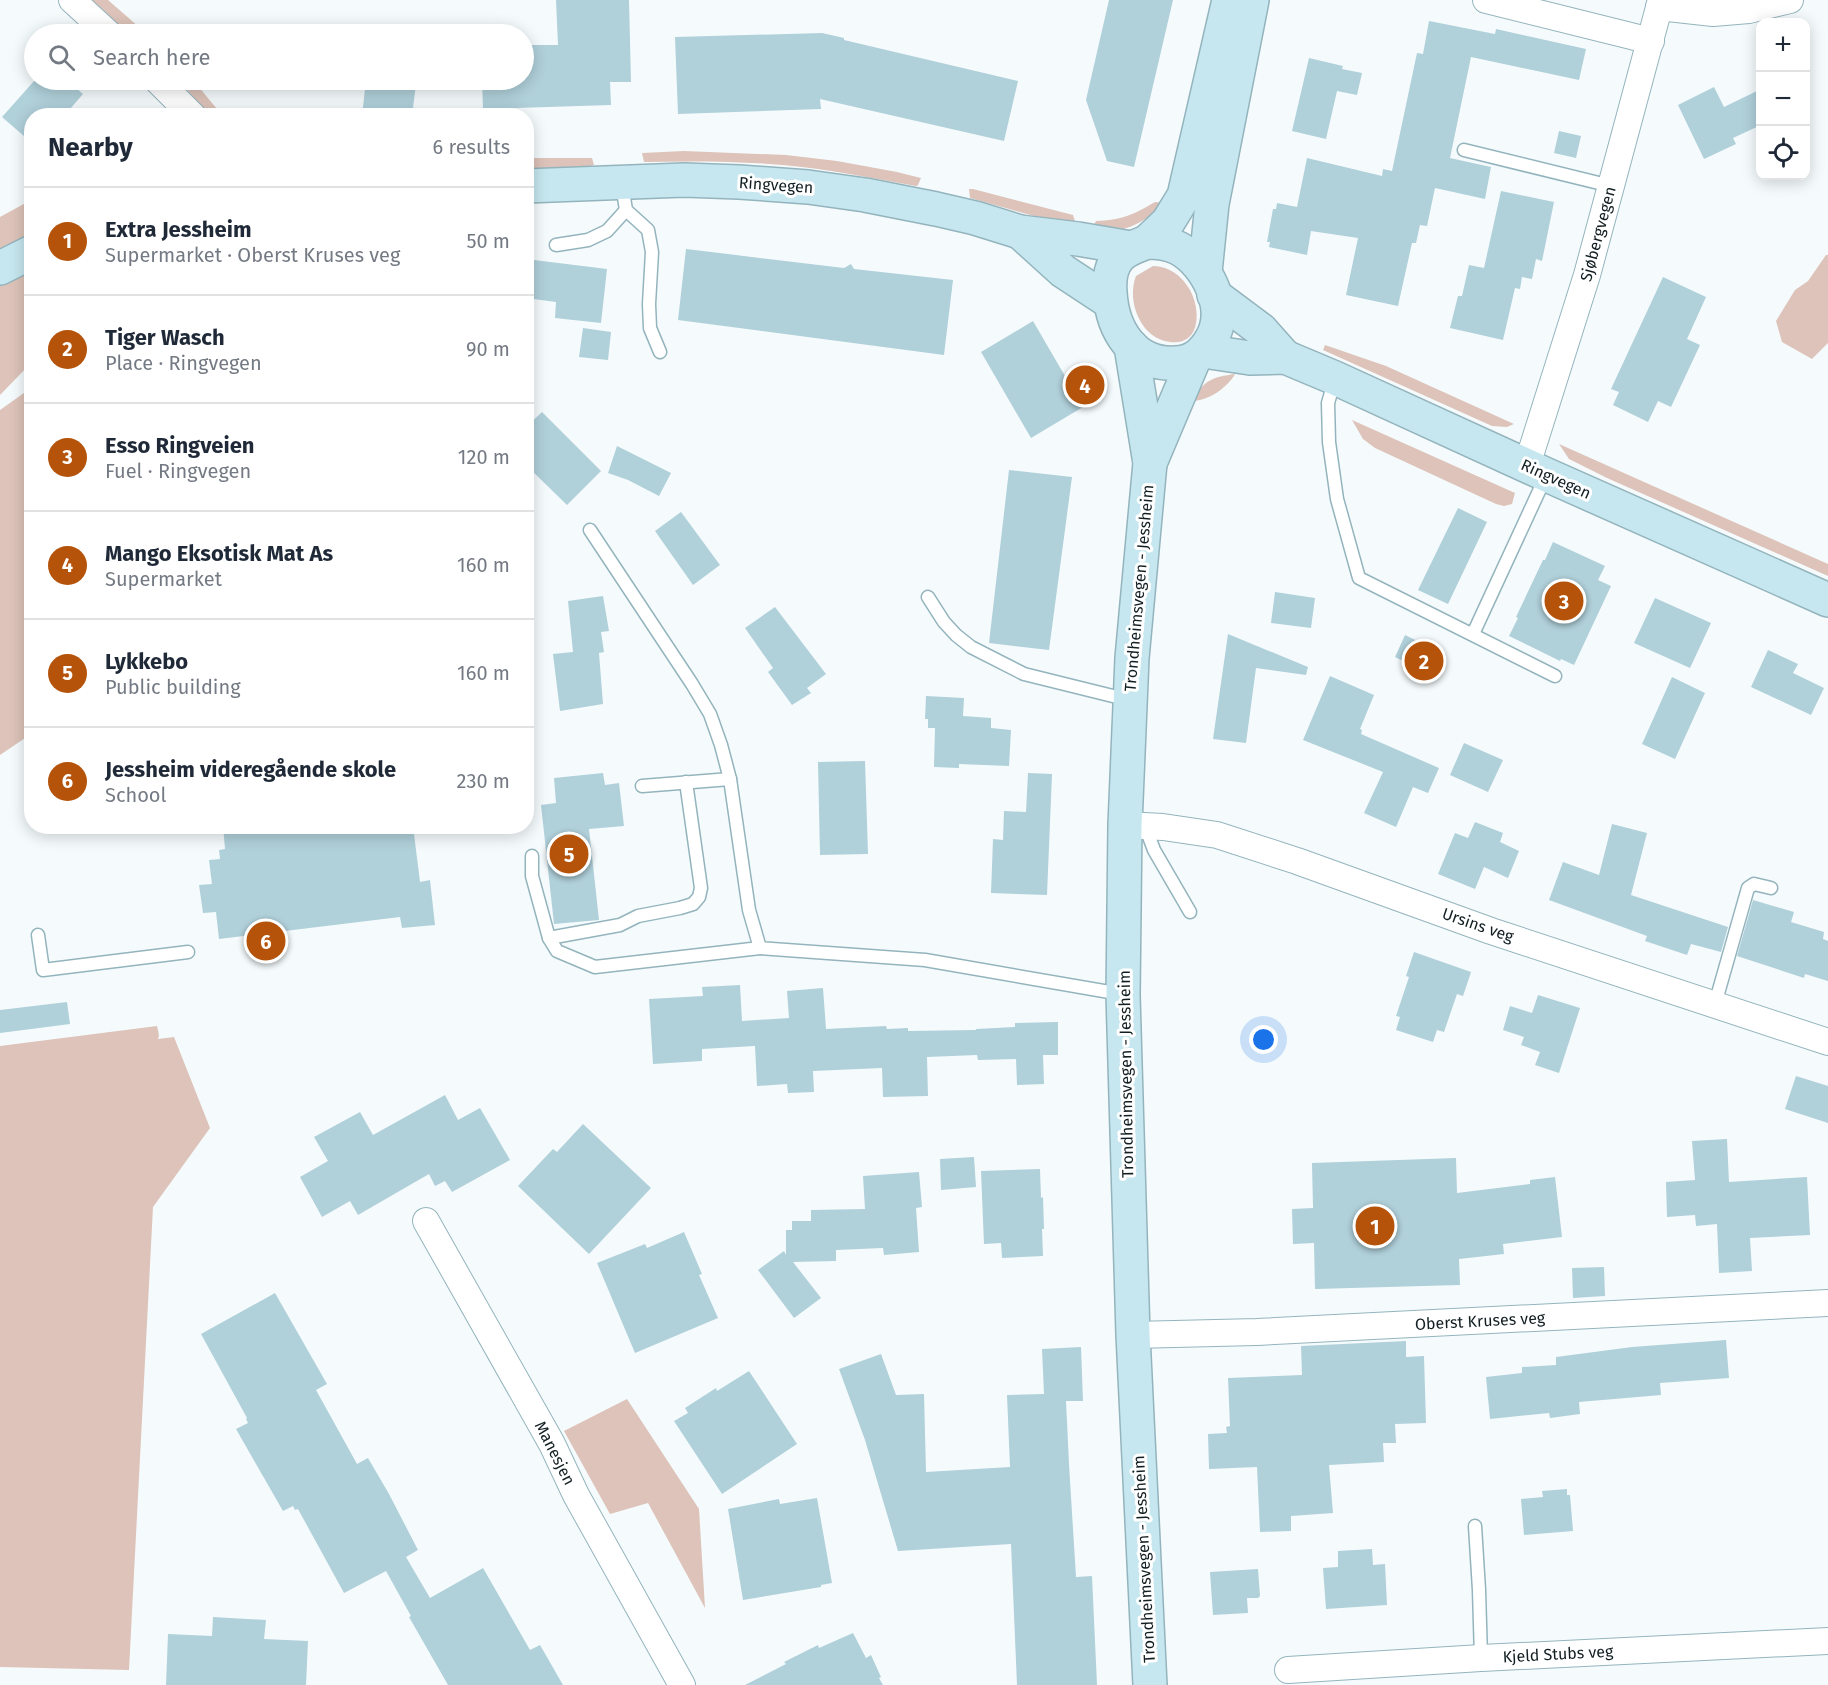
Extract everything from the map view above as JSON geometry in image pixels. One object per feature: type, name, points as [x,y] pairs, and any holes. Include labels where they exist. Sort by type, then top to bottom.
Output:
[{"type":"main road","points":[[1139,245],[1162,242],[1179,249],[1194,260],[1209,283],[1217,304],[1217,322],[1214,335],[1199,355],[1179,363],[1159,363],[1145,357],[1131,346],[1122,336],[1110,302],[1111,270],[1119,257],[1139,245],[1168,222],[1184,196],[1229,0]]},
{"type":"main road","points":[[1209,283],[1212,204],[1252,0]]},
{"type":"main road","name":"Ringvegen","points":[[534,187],[624,196],[684,180],[808,187],[936,209],[1020,232],[1139,245]]},
{"type":"main road","name":"Ringvegen","points":[[1020,232],[1063,271],[1110,302]]},
{"type":"main road","points":[[0,267],[24,256]]},
{"type":"main road","name":"Ringvegen","points":[[1209,283],[1261,330],[1285,357]]},
{"type":"main road","name":"Trondheimsvegen - Jessheim","points":[[1131,346],[1150,463],[1132,658],[1130,700],[1135,826],[1123,995],[1133,1335],[1150,1685]]},
{"type":"main road","name":"Ringvegen","points":[[1199,355],[1285,357],[1828,600]]},
{"type":"main road","name":"Trondheimsvegen - Jessheim","points":[[1150,463],[1199,355]]},
{"type":"street","points":[[72,0],[98,24]]},
{"type":"street","points":[[1486,0],[1651,41]]},
{"type":"street","points":[[1660,3],[1713,13],[1749,10],[1790,0]]},
{"type":"street","name":"Sjøbergvegen","points":[[1537,470],[1660,3]]},
{"type":"street","points":[[165,90],[179,108]]},
{"type":"street","name":"Ursins veg","points":[[1135,826],[1163,827],[1217,835],[1297,861],[1491,931],[1828,1042]]},
{"type":"street","name":"Manesjen","points":[[426,1221],[552,1444],[576,1495],[682,1685]]},
{"type":"street","name":"Oberst Kruses veg","points":[[1133,1335],[1257,1332],[1828,1303]]},
{"type":"street","name":"Kjeld Stubs veg","points":[[1288,1670],[1828,1641]]},
{"type":"lane","points":[[1464,150],[1611,186]]},
{"type":"lane","points":[[556,245],[588,240],[607,231],[624,196],[648,230],[652,252],[650,328],[660,352]]},
{"type":"lane","points":[[1335,378],[1328,403],[1329,442],[1337,499],[1359,578],[1555,676]]},
{"type":"lane","points":[[1473,634],[1537,470]]},
{"type":"lane","points":[[590,530],[710,714],[730,779],[747,898],[760,948]]},
{"type":"lane","points":[[928,597],[944,622],[971,647],[1024,674],[1130,700]]},
{"type":"lane","points":[[642,786],[730,779]]},
{"type":"lane","points":[[549,938],[620,925],[638,916],[693,904],[699,897],[700,888],[686,782]]},
{"type":"lane","points":[[1135,826],[1154,850],[1190,912]]},
{"type":"lane","points":[[532,856],[532,876],[549,938],[557,951],[595,967],[760,948],[925,960],[1123,995]]},
{"type":"lane","points":[[1715,1005],[1748,888],[1754,884],[1771,888]]},
{"type":"lane","points":[[38,935],[43,970],[188,952]]},
{"type":"lane","points":[[1475,1526],[1481,1658]]},
{"type":"shaded area","points":[[91,0],[108,0],[136,24],[118,24]]},
{"type":"shaded area","points":[[187,90],[201,90],[216,108],[204,108]]},
{"type":"shaded area","points":[[684,151],[786,155],[837,161],[921,178],[916,186],[833,171],[783,165],[644,162],[642,153]]},
{"type":"shaded area","points":[[534,158],[592,158],[594,165],[534,170]]},
{"type":"shaded area","points":[[969,189],[1073,215],[1077,228],[970,198]]},
{"type":"shaded area","points":[[1155,202],[1164,203],[1148,217],[1131,226],[1113,231],[1091,231],[1096,221],[1127,216]]},
{"type":"shaded area","points":[[24,204],[24,370],[0,395],[0,217]]},
{"type":"shaded area","points":[[1828,255],[1828,343],[1812,359],[1782,342],[1776,321],[1795,290],[1808,281]]},
{"type":"shaded area","points":[[1153,266],[1170,270],[1179,276],[1194,298],[1196,325],[1193,333],[1180,342],[1170,342],[1151,334],[1138,317],[1133,286],[1136,276]]},
{"type":"shaded area","points":[[1325,345],[1386,366],[1514,424],[1507,427],[1492,426],[1323,350]]},
{"type":"shaded area","points":[[1235,374],[1228,384],[1217,392],[1205,399],[1193,401],[1205,384]]},
{"type":"shaded area","points":[[24,393],[24,739],[0,755],[0,410]]},
{"type":"shaded area","points":[[1352,420],[1515,493],[1512,504],[1504,506],[1496,504],[1375,448],[1363,439]]},
{"type":"shaded area","points":[[1559,444],[1828,564],[1828,576],[1607,478],[1569,459]]},
{"type":"shaded area","points":[[157,1026],[158,1039],[174,1037],[210,1128],[153,1207],[129,1670],[0,1667],[0,1046]]},
{"type":"shaded area","points":[[627,1399],[699,1509],[705,1608],[648,1503],[610,1514],[564,1431]]},
{"type":"building","points":[[556,0],[629,0],[631,82],[610,82],[611,105],[483,108],[482,90],[534,90],[534,45],[558,45]]},
{"type":"building","points":[[1109,0],[1173,0],[1134,167],[1107,161],[1086,100]]},
{"type":"building","points":[[1429,21],[1495,34],[1496,29],[1586,49],[1579,80],[1471,57],[1450,158],[1491,167],[1485,199],[1435,188],[1427,226],[1420,225],[1416,243],[1412,243],[1398,306],[1346,295],[1358,238],[1311,231],[1307,255],[1269,247],[1270,242],[1267,242],[1273,209],[1276,209],[1277,203],[1297,207],[1307,158],[1382,176],[1383,169],[1392,171],[1417,53],[1423,54]]},
{"type":"building","points":[[822,33],[1018,81],[1004,141],[820,99],[821,109],[678,114],[675,37]]},
{"type":"building","points":[[1309,58],[1362,73],[1357,95],[1337,91],[1326,139],[1292,131]]},
{"type":"building","points":[[1714,87],[1724,107],[1756,91],[1756,127],[1733,138],[1736,144],[1704,159],[1678,105]]},
{"type":"building","points":[[26,90],[78,90],[83,94],[71,108],[24,108],[24,136],[2,117]]},
{"type":"building","points":[[365,90],[415,90],[413,108],[363,108]]},
{"type":"building","points":[[1559,131],[1581,136],[1576,158],[1554,153]]},
{"type":"building","points":[[1501,191],[1554,202],[1542,261],[1536,259],[1532,279],[1522,277],[1520,289],[1515,288],[1503,340],[1450,328],[1458,296],[1462,296],[1469,265],[1484,268]]},
{"type":"building","points":[[686,249],[844,268],[851,264],[854,269],[953,280],[944,355],[678,320]]},
{"type":"building","points":[[534,260],[607,269],[601,323],[555,318],[556,302],[534,299]]},
{"type":"building","points":[[1663,277],[1706,297],[1687,339],[1700,345],[1671,407],[1658,401],[1648,422],[1613,405],[1619,392],[1611,389]]},
{"type":"building","points":[[1033,321],[1083,407],[1031,438],[981,352]]},
{"type":"building","points":[[583,328],[611,332],[608,360],[579,357]]},
{"type":"building","points":[[542,412],[601,471],[567,505],[534,473],[534,420]]},
{"type":"building","points":[[617,446],[671,473],[659,496],[628,480],[608,473]]},
{"type":"building","points":[[1009,470],[1072,477],[1049,650],[989,643]]},
{"type":"building","points":[[1458,508],[1487,522],[1448,604],[1418,590]]},
{"type":"building","points":[[681,512],[720,565],[693,585],[655,531]]},
{"type":"building","points":[[1553,542],[1605,566],[1598,580],[1611,586],[1574,665],[1561,659],[1560,661],[1509,636]]},
{"type":"building","points":[[1275,592],[1315,598],[1311,628],[1271,623]]},
{"type":"building","points":[[603,596],[609,631],[601,632],[604,652],[599,653],[603,704],[560,711],[553,654],[573,652],[568,601]]},
{"type":"building","points":[[1655,598],[1711,623],[1690,668],[1634,643]]},
{"type":"building","points":[[775,607],[826,674],[807,688],[811,693],[792,705],[768,672],[773,668],[745,628]]},
{"type":"building","points":[[1228,634],[1308,667],[1306,675],[1256,668],[1246,743],[1213,739]]},
{"type":"building","points":[[1405,635],[1446,655],[1436,677],[1395,657]]},
{"type":"building","points":[[1768,650],[1798,664],[1793,673],[1824,688],[1811,715],[1751,687]]},
{"type":"building","points":[[1330,676],[1374,695],[1360,729],[1361,734],[1439,768],[1428,793],[1413,787],[1396,827],[1364,813],[1383,772],[1303,740]]},
{"type":"building","points":[[1672,677],[1705,693],[1675,759],[1642,744]]},
{"type":"building","points":[[926,696],[964,698],[963,716],[991,718],[991,728],[1011,730],[1009,766],[959,764],[959,768],[934,767],[935,728],[928,728],[928,719],[925,719]]},
{"type":"building","points":[[1464,743],[1503,760],[1488,792],[1450,775]]},
{"type":"building","points":[[865,761],[868,854],[820,855],[818,762]]},
{"type":"building","points":[[603,773],[605,785],[619,783],[624,826],[589,829],[599,920],[554,924],[541,805],[556,803],[554,778]]},
{"type":"building","points":[[1028,773],[1052,774],[1047,895],[991,893],[993,839],[1003,840],[1004,811],[1026,812]]},
{"type":"building","points":[[1475,822],[1503,833],[1500,842],[1519,851],[1508,878],[1484,867],[1475,889],[1438,874],[1455,833],[1468,838]]},
{"type":"building","points":[[1612,824],[1647,833],[1631,895],[1728,927],[1721,952],[1691,944],[1687,955],[1645,941],[1647,936],[1549,900],[1563,862],[1599,875]]},
{"type":"building","points":[[224,834],[414,834],[420,882],[430,880],[435,925],[402,928],[400,917],[219,939],[216,912],[203,913],[199,885],[212,884],[209,860],[220,859],[219,850],[225,849]]},
{"type":"building","points":[[1753,900],[1794,912],[1791,922],[1824,932],[1823,939],[1828,941],[1828,981],[1805,974],[1804,978],[1737,956]]},
{"type":"building","points":[[1414,952],[1471,972],[1463,996],[1457,994],[1444,1032],[1437,1030],[1433,1042],[1396,1030],[1400,1017],[1396,1016],[1409,977],[1406,976]]},
{"type":"building","points":[[740,985],[742,1021],[789,1018],[787,991],[823,988],[826,1029],[886,1026],[887,1029],[908,1028],[908,1031],[976,1030],[1015,1027],[1015,1023],[1058,1022],[1058,1055],[1043,1055],[1044,1084],[1017,1085],[1016,1059],[978,1060],[977,1055],[927,1057],[928,1096],[883,1097],[882,1068],[813,1071],[814,1092],[788,1093],[787,1084],[757,1086],[755,1046],[702,1049],[702,1061],[653,1064],[649,999],[703,996],[702,987]]},
{"type":"building","points":[[1538,995],[1580,1008],[1559,1073],[1535,1065],[1540,1052],[1521,1045],[1524,1037],[1503,1030],[1510,1006],[1532,1013]]},
{"type":"building","points":[[67,1002],[70,1024],[0,1033],[0,1010]]},
{"type":"building","points":[[1796,1076],[1828,1086],[1828,1123],[1785,1109]]},
{"type":"building","points":[[445,1095],[458,1120],[480,1108],[510,1160],[452,1192],[445,1181],[435,1186],[429,1174],[358,1215],[350,1201],[322,1217],[300,1177],[328,1161],[314,1137],[360,1112],[373,1135]]},
{"type":"building","points":[[583,1124],[651,1188],[589,1254],[518,1186],[553,1149],[557,1152]]},
{"type":"building","points":[[1727,1139],[1729,1182],[1807,1177],[1810,1235],[1750,1238],[1752,1271],[1719,1273],[1717,1224],[1696,1226],[1695,1215],[1667,1217],[1666,1182],[1695,1180],[1692,1141]]},
{"type":"building","points":[[974,1157],[976,1187],[941,1190],[940,1159]]},
{"type":"building","points":[[1456,1158],[1457,1193],[1530,1184],[1530,1180],[1555,1177],[1562,1237],[1503,1244],[1504,1254],[1459,1259],[1460,1285],[1315,1289],[1314,1243],[1293,1244],[1292,1209],[1313,1208],[1312,1163]]},
{"type":"building","points":[[1040,1169],[1041,1198],[1043,1197],[1043,1256],[1002,1258],[1001,1243],[984,1244],[981,1171]]},
{"type":"building","points":[[919,1172],[922,1207],[916,1208],[919,1252],[884,1255],[883,1248],[836,1250],[836,1261],[793,1262],[821,1298],[794,1318],[758,1270],[784,1251],[786,1255],[786,1230],[792,1230],[792,1221],[811,1221],[811,1210],[865,1209],[863,1176]]},
{"type":"building","points":[[684,1232],[702,1274],[699,1275],[718,1318],[635,1353],[597,1263],[645,1244],[647,1248]]},
{"type":"building","points":[[1604,1267],[1605,1296],[1573,1298],[1572,1268]]},
{"type":"building","points":[[275,1293],[327,1384],[316,1390],[357,1464],[368,1458],[418,1550],[406,1557],[430,1598],[483,1568],[530,1650],[540,1645],[563,1685],[448,1685],[386,1571],[344,1593],[298,1509],[295,1510],[293,1506],[283,1511],[236,1429],[248,1423],[247,1418],[201,1334]]},
{"type":"building","points":[[1726,1340],[1729,1378],[1660,1383],[1661,1395],[1579,1402],[1580,1414],[1550,1418],[1549,1413],[1490,1419],[1486,1377],[1522,1373],[1522,1367],[1556,1365],[1556,1357],[1632,1347]]},
{"type":"building","points":[[1406,1341],[1406,1357],[1424,1356],[1426,1423],[1395,1424],[1396,1443],[1383,1443],[1384,1462],[1329,1465],[1333,1513],[1291,1516],[1291,1531],[1260,1532],[1257,1467],[1209,1469],[1208,1434],[1227,1433],[1226,1427],[1230,1426],[1228,1378],[1302,1375],[1301,1346]]},
{"type":"building","points":[[1081,1347],[1083,1401],[1066,1401],[1076,1577],[1092,1576],[1097,1685],[1017,1685],[1011,1544],[898,1551],[865,1440],[839,1369],[881,1354],[896,1395],[924,1394],[926,1472],[1010,1467],[1007,1395],[1044,1394],[1042,1349]]},
{"type":"building","points":[[749,1371],[797,1444],[722,1494],[674,1421],[688,1413],[685,1408]]},
{"type":"building","points":[[1567,1489],[1567,1495],[1570,1495],[1573,1531],[1524,1535],[1521,1499],[1543,1497],[1542,1491]]},
{"type":"building","points":[[817,1498],[832,1583],[821,1585],[821,1587],[743,1600],[728,1509],[779,1499],[780,1504]]},
{"type":"building","points":[[1372,1549],[1373,1565],[1385,1564],[1387,1605],[1326,1609],[1323,1568],[1338,1567],[1338,1551]]},
{"type":"building","points":[[1258,1569],[1260,1596],[1247,1598],[1248,1613],[1213,1615],[1210,1572]]},
{"type":"building","points":[[213,1617],[266,1620],[264,1639],[308,1641],[306,1685],[166,1685],[168,1634],[212,1636]]},
{"type":"building","points":[[853,1633],[866,1658],[871,1655],[883,1685],[745,1685],[818,1645],[819,1648]]},
{"type":"place","name":"Mango Eksotisk Mat As","points":[[1085,385]]},
{"type":"place","name":"Esso Ringveien","points":[[1564,601]]},
{"type":"place","name":"Tiger Wasch","points":[[1424,661]]},
{"type":"place","name":"Lykkebo","points":[[569,854]]},
{"type":"place","name":"Jessheim videregående skole","points":[[266,941]]},
{"type":"place","name":"Extra Jessheim","points":[[1375,1226]]}]
